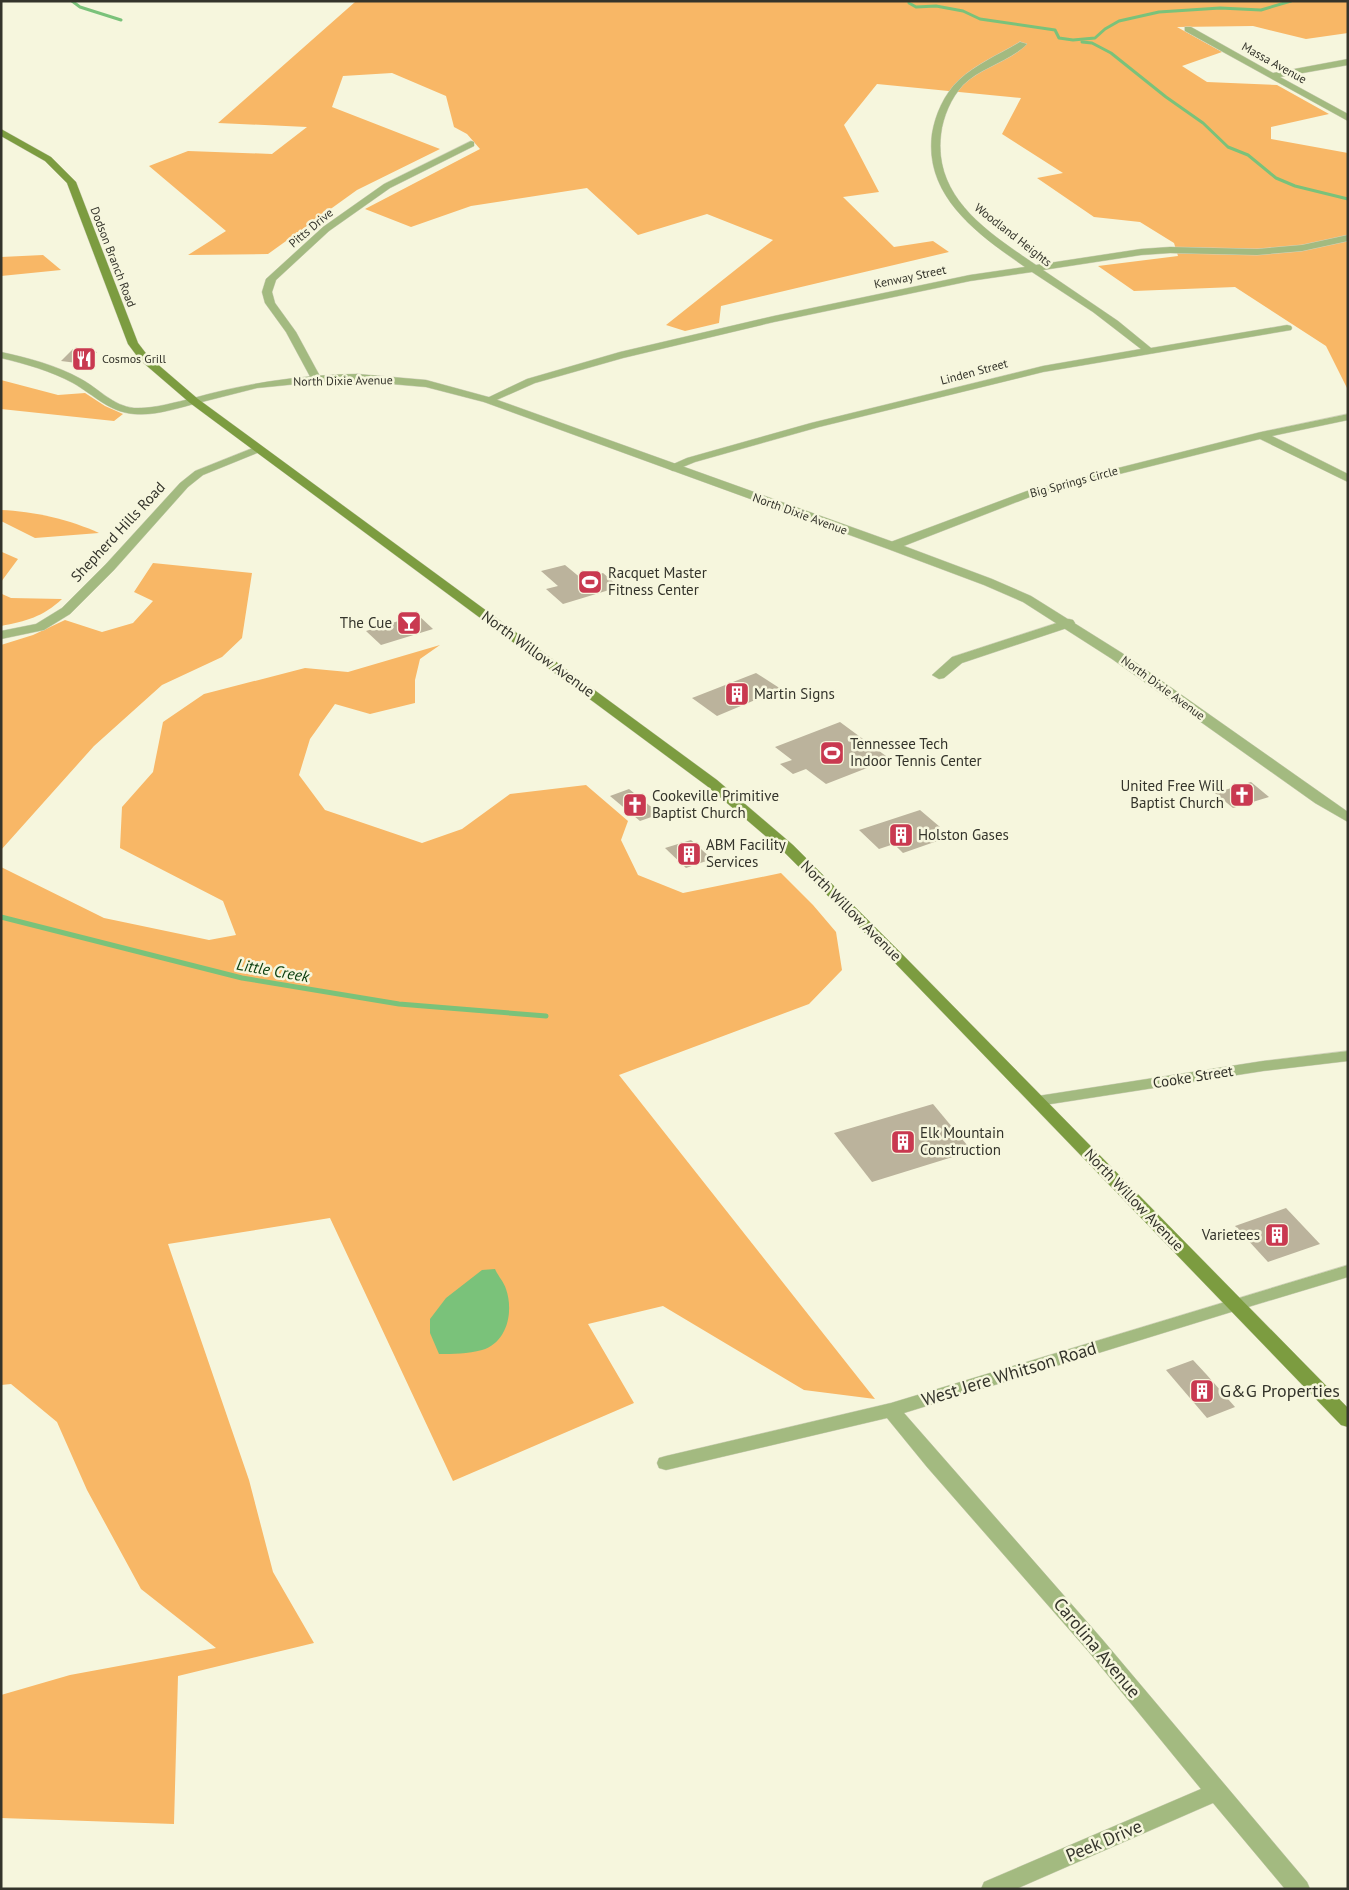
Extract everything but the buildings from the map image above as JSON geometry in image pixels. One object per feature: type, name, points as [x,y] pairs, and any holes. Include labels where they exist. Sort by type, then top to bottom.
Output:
[{"type":"main road","name":"Dodson Branch Road","points":[[1,132],[49,158],[61,168],[71,182],[133,344],[144,358],[194,401]]},
{"type":"main road","name":"North Willow Avenue","points":[[194,401],[712,783],[788,848],[1038,1101],[1234,1305],[1348,1420]]},
{"type":"street","name":"Massa Avenue","points":[[1188,29],[1348,118]]},
{"type":"street","name":"Woodland Heights","points":[[1022,44],[963,80],[937,123],[935,139],[944,186],[957,205],[978,227],[1032,268],[1125,329],[1149,351]]},
{"type":"street","points":[[1272,76],[1348,62]]},
{"type":"street","name":"Pitts Drive","points":[[317,380],[291,332],[270,303],[267,292],[272,279],[326,229],[387,186],[471,144]]},
{"type":"street","name":"Kenway Street","points":[[488,400],[531,382],[620,355],[774,318],[908,290],[1032,268],[1141,252],[1170,250],[1257,252],[1302,248],[1348,238]]},
{"type":"street","name":"Linden Street","points":[[673,468],[691,460],[815,425],[1043,369],[1287,328]]},
{"type":"street","name":"North Dixie Avenue","points":[[1,355],[56,371],[78,382],[104,401],[133,411],[155,410],[256,385],[356,378],[404,380],[440,387],[488,400],[892,546],[1019,595],[1069,624],[1117,656],[1348,818]]},
{"type":"street","name":"Big Springs Circle","points":[[892,546],[1031,493],[1260,436],[1348,417]]},
{"type":"street","points":[[1260,436],[1348,479]]},
{"type":"street","name":"Shepherd Hills Road","points":[[1,635],[40,627],[66,611],[184,485],[198,473],[258,449]]},
{"type":"street","points":[[939,676],[957,660],[1069,624]]},
{"type":"street","name":"Cooke Street","points":[[1038,1101],[1263,1066],[1348,1056]]},
{"type":"street","name":"West Jere Whitson Road","points":[[666,1463],[892,1410],[1348,1271]]},
{"type":"street","name":"Carolina Avenue","points":[[892,1410],[934,1462],[1096,1645],[1216,1792],[1299,1889]]},
{"type":"street","name":"Peek Drive","points":[[992,1889],[1216,1792]]},
{"type":"shaded area","points":[[351,1],[1348,1],[1348,33],[1306,39],[1253,26],[1177,27],[1222,52],[1182,66],[1207,82],[1277,85],[1329,114],[1271,127],[1271,139],[1348,153],[1348,390],[1326,346],[1235,287],[1134,291],[1098,266],[1178,256],[1174,243],[1140,222],[1094,217],[1037,178],[1063,173],[1002,134],[1021,98],[877,84],[844,125],[879,192],[843,197],[894,247],[933,241],[949,252],[721,306],[719,323],[685,331],[666,325],[773,240],[707,214],[638,235],[587,188],[471,206],[411,227],[365,209],[480,149],[467,134],[454,127],[446,96],[392,73],[343,76],[332,107],[440,149],[357,190],[268,254],[188,255],[226,231],[149,166],[188,151],[272,154],[307,127],[218,123],[355,2]]},
{"type":"shaded area","points":[[43,255],[61,270],[1,276],[1,257]]},
{"type":"shaded area","points":[[1,380],[58,395],[85,393],[105,406],[123,414],[114,421],[1,409]]},
{"type":"shaded area","points":[[1,510],[51,517],[99,533],[35,538],[1,521]]},
{"type":"shaded area","points":[[1,549],[2,552],[18,559],[1,582]]},
{"type":"shaded area","points":[[153,563],[252,573],[242,638],[222,657],[162,685],[94,746],[1,850],[1,645],[33,635],[65,620],[102,632],[133,623],[153,601],[134,592]]},
{"type":"shaded area","points":[[1,591],[2,594],[11,598],[62,599],[41,614],[1,626]]},
{"type":"shaded area","points":[[440,645],[420,659],[415,680],[415,703],[370,714],[335,704],[310,739],[299,775],[325,810],[422,843],[462,829],[510,794],[586,785],[628,821],[621,840],[638,875],[683,893],[781,873],[813,905],[836,932],[842,970],[809,1004],[619,1075],[875,1399],[804,1390],[663,1306],[588,1324],[634,1403],[453,1481],[330,1218],[168,1244],[249,1480],[273,1572],[314,1643],[178,1676],[174,1824],[1,1818],[1,1695],[70,1675],[216,1648],[141,1589],[87,1490],[57,1422],[11,1384],[1,1385],[1,867],[104,918],[209,940],[236,935],[223,901],[120,848],[122,807],[153,772],[163,722],[204,694],[305,668],[348,672]]},
{"type":"shaded area","points":[[495,1269],[505,1286],[508,1298],[509,1317],[503,1334],[491,1346],[482,1350],[466,1353],[439,1354],[430,1333],[430,1319],[446,1298],[482,1270]]},
{"type":"waterway","points":[[72,1],[80,7],[121,20]]},
{"type":"waterway","points":[[909,1],[909,3],[916,7],[936,6],[963,11],[980,19],[1055,30],[1059,38],[1073,40],[1095,38],[1105,29],[1119,21],[1159,12],[1220,8],[1261,10],[1291,1]]},
{"type":"waterway","points":[[1082,42],[1092,43],[1111,53],[1166,97],[1203,123],[1228,147],[1248,155],[1276,178],[1295,186],[1348,199]]},
{"type":"waterway","name":"Little Creek","points":[[1,917],[242,978],[399,1004],[546,1016]]},
{"type":"place","name":"Cosmos Grill","points":[[84,359]]},
{"type":"place","name":"Racquet Master Fitness Center","points":[[590,582]]},
{"type":"place","name":"The Cue","points":[[409,623]]},
{"type":"place","name":"Martin Signs","points":[[737,694]]},
{"type":"place","name":"Tennessee Tech Indoor Tennis Center","points":[[832,753]]},
{"type":"place","name":"United Free Will Baptist Church","points":[[1242,795]]},
{"type":"place","name":"Cookeville Primitive Baptist Church","points":[[635,805]]},
{"type":"place","name":"Holston Gases","points":[[901,835]]},
{"type":"place","name":"ABM Facility Services","points":[[689,854]]},
{"type":"place","name":"Elk Mountain Construction","points":[[903,1142]]},
{"type":"place","name":"Varietees","points":[[1277,1235]]},
{"type":"place","name":"G&G Properties","points":[[1202,1391]]}]
